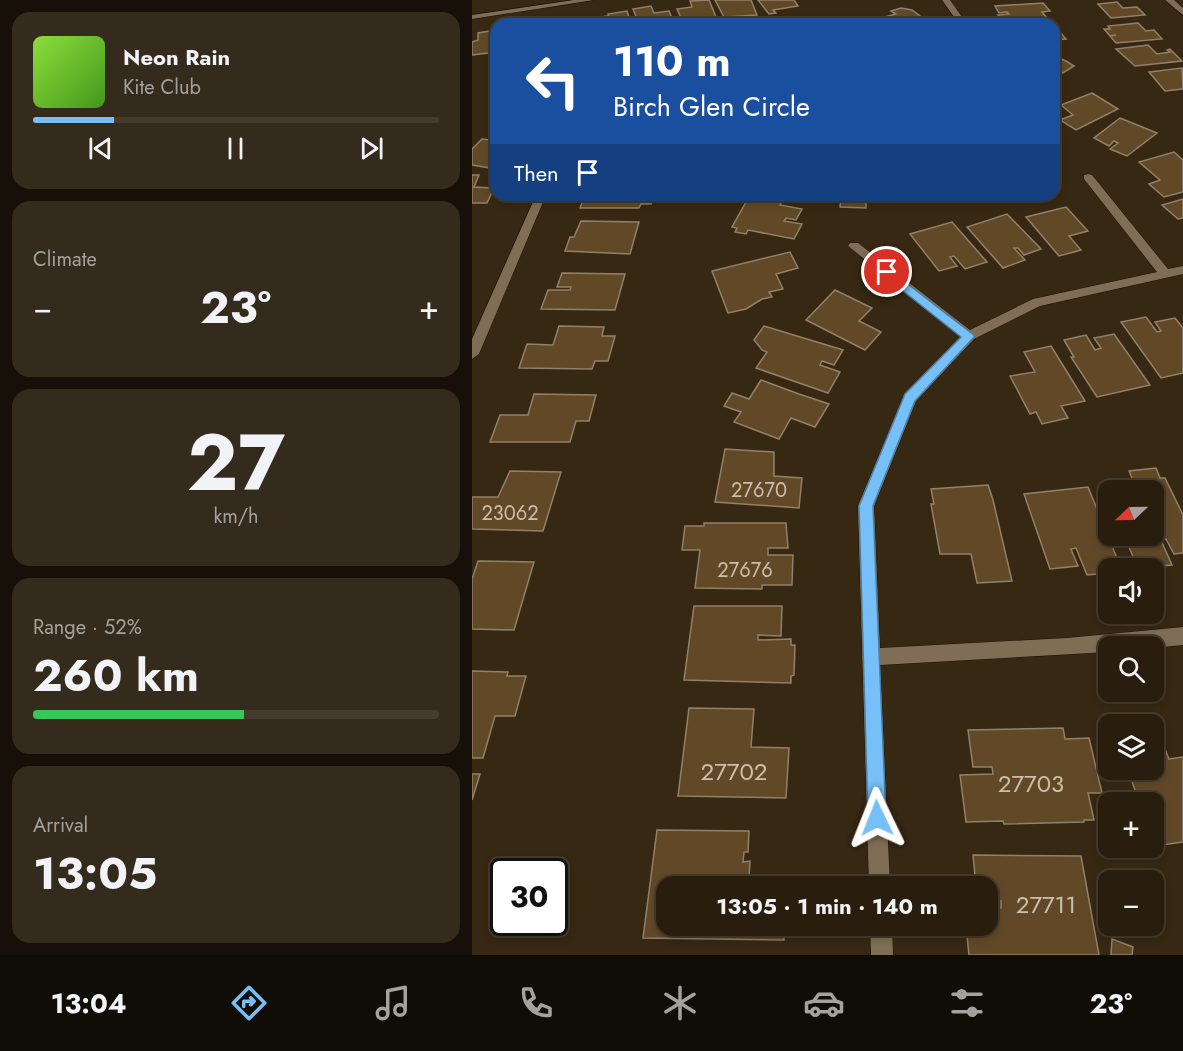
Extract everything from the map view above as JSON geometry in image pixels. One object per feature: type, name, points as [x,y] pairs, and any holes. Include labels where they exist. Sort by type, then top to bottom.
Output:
[{"type":"street","points":[[472,17],[590,0]]},
{"type":"street","points":[[946,0],[959,18]]},
{"type":"street","points":[[1169,0],[1183,13]]},
{"type":"street","points":[[1088,177],[1166,275]]},
{"type":"street","points":[[472,354],[538,201]]},
{"type":"street","points":[[854,246],[969,336]]},
{"type":"street","points":[[880,876],[866,506],[910,398],[969,336],[1037,302],[1183,270]]},
{"type":"street","points":[[872,657],[1067,647],[1183,636]]},
{"type":"street","points":[[881,936],[882,955]]},
{"type":"building","points":[[709,0],[716,17],[681,18],[677,9],[692,7],[690,1]]},
{"type":"building","points":[[715,0],[751,0],[757,15],[724,17]]},
{"type":"building","points":[[758,0],[794,0],[798,6],[773,10],[776,13],[769,14]]},
{"type":"building","points":[[1117,2],[1123,8],[1137,7],[1145,15],[1111,18],[1098,4]]},
{"type":"building","points":[[1043,3],[1050,11],[1042,12],[1047,18],[1000,18],[998,15],[1009,14],[999,13],[995,6]]},
{"type":"building","points":[[651,6],[654,13],[669,11],[672,18],[637,18],[633,9]]},
{"type":"building","points":[[901,8],[912,10],[923,18],[884,17],[896,14],[891,11]]},
{"type":"building","points":[[627,11],[629,18],[609,18],[608,14]]},
{"type":"building","points":[[1138,23],[1146,31],[1154,30],[1162,39],[1116,43],[1104,29],[1110,29],[1108,26]]},
{"type":"building","points":[[490,31],[490,53],[472,55],[472,42],[478,40],[478,33]]},
{"type":"building","points":[[1148,45],[1157,54],[1170,52],[1167,50],[1170,49],[1182,61],[1135,66],[1116,49]]},
{"type":"building","points":[[1060,58],[1074,66],[1063,73],[1060,72]]},
{"type":"building","points":[[1182,68],[1183,89],[1165,91],[1149,72]]},
{"type":"building","points":[[1092,93],[1118,109],[1076,130],[1060,120],[1073,115],[1061,105]]},
{"type":"building","points":[[1120,118],[1157,133],[1127,156],[1110,149],[1118,143],[1114,141],[1109,146],[1094,138]]},
{"type":"building","points":[[482,139],[490,140],[490,168],[472,165],[472,149]]},
{"type":"building","points":[[1174,152],[1183,160],[1183,192],[1164,197],[1149,184],[1160,180],[1139,162]]},
{"type":"building","points":[[472,175],[479,175],[474,187],[490,188],[490,197],[487,203],[472,203]]},
{"type":"building","points":[[1183,199],[1183,218],[1178,219],[1162,205]]},
{"type":"building","points":[[583,201],[652,201],[651,204],[641,204],[639,208],[580,208]]},
{"type":"building","points":[[747,201],[782,201],[780,205],[802,209],[796,220],[786,218],[784,221],[802,224],[794,239],[748,230],[746,234],[735,232],[737,228],[732,227]]},
{"type":"building","points":[[840,201],[866,201],[866,208],[840,207]]},
{"type":"building","points":[[1066,207],[1088,231],[1069,236],[1081,250],[1059,256],[1026,217]]},
{"type":"building","points":[[1007,214],[1041,249],[1024,255],[1018,248],[1014,248],[1025,260],[1003,268],[967,227]]},
{"type":"building","points":[[581,221],[639,222],[630,254],[565,251],[570,237],[574,237]]},
{"type":"building","points":[[952,222],[987,262],[965,269],[954,256],[950,257],[957,266],[939,271],[910,234]]},
{"type":"building","points":[[790,252],[798,268],[776,274],[783,289],[769,292],[772,297],[762,299],[746,309],[728,313],[712,271]]},
{"type":"building","points":[[562,273],[625,274],[615,310],[541,309],[548,290],[570,290],[571,287],[557,287]]},
{"type":"building","points":[[835,290],[872,308],[859,321],[881,332],[865,350],[806,320]]},
{"type":"building","points":[[1146,317],[1157,332],[1161,331],[1155,322],[1175,318],[1183,328],[1183,373],[1161,378],[1121,322]]},
{"type":"building","points":[[559,326],[604,327],[602,336],[615,336],[608,361],[595,361],[592,369],[519,368],[527,344],[553,345]]},
{"type":"building","points":[[764,326],[843,350],[834,365],[822,361],[820,365],[840,372],[828,393],[756,368],[767,352],[762,350],[754,340]]},
{"type":"building","points":[[1114,334],[1150,385],[1097,397],[1071,357],[1074,357],[1064,340],[1086,335],[1095,350],[1101,348],[1094,338]]},
{"type":"building","points":[[1051,346],[1085,401],[1061,406],[1068,418],[1042,424],[1036,412],[1030,414],[1010,376],[1035,372],[1024,352]]},
{"type":"building","points":[[761,380],[829,404],[815,427],[791,418],[779,439],[734,422],[741,412],[724,406],[732,393],[749,399]]},
{"type":"building","points":[[534,394],[596,395],[589,421],[576,421],[570,442],[490,442],[500,415],[528,415]]},
{"type":"building","points":[[725,449],[774,452],[774,476],[802,478],[799,508],[715,502]]},
{"type":"building","points":[[1156,468],[1160,478],[1165,478],[1183,515],[1183,553],[1174,554],[1166,539],[1164,539],[1164,480],[1133,480],[1129,471]]},
{"type":"building","points":[[510,471],[561,472],[543,531],[472,529],[472,497],[498,497]]},
{"type":"building","points":[[988,485],[1012,581],[977,583],[971,554],[940,554],[931,504],[934,504],[931,489]]},
{"type":"building","points":[[1088,487],[1098,512],[1098,546],[1112,546],[1117,558],[1098,558],[1098,574],[1087,575],[1076,548],[1071,549],[1078,566],[1050,569],[1024,494]]},
{"type":"building","points":[[704,523],[786,523],[788,548],[768,548],[768,555],[793,555],[792,585],[762,585],[762,589],[695,588],[700,550],[682,550],[685,526],[704,526]]},
{"type":"building","points":[[1128,546],[1164,546],[1172,565],[1164,566],[1164,558],[1134,558]]},
{"type":"building","points":[[478,561],[534,562],[514,630],[472,629],[472,579]]},
{"type":"building","points":[[694,606],[782,606],[781,636],[758,635],[758,640],[791,639],[791,645],[795,645],[794,675],[791,676],[791,683],[684,680]]},
{"type":"building","points":[[472,671],[508,672],[507,676],[526,676],[515,716],[495,716],[483,758],[472,758]]},
{"type":"building","points":[[689,708],[754,709],[751,747],[789,748],[786,798],[678,796]]},
{"type":"building","points":[[1063,728],[1065,739],[1089,738],[1102,792],[1088,793],[1094,820],[1004,824],[1003,821],[966,822],[960,775],[993,774],[992,767],[973,767],[968,730]]},
{"type":"building","points":[[1164,747],[1169,759],[1183,757],[1183,842],[1164,845],[1164,792],[1136,792],[1131,780],[1164,780]]},
{"type":"building","points":[[472,774],[480,774],[472,800]]},
{"type":"building","points":[[657,830],[749,831],[748,852],[744,852],[743,862],[750,861],[749,876],[656,876],[656,936],[784,936],[784,940],[643,938]]},
{"type":"building","points":[[973,855],[1081,856],[1099,955],[969,955],[967,936],[998,936],[998,908],[1001,908],[1001,901],[998,901],[998,876],[975,876]]},
{"type":"building","points":[[1112,939],[1133,947],[1132,955],[1111,955]]},
{"type":"route","points":[[877,818],[866,506],[910,398],[969,336],[887,272]]}]
